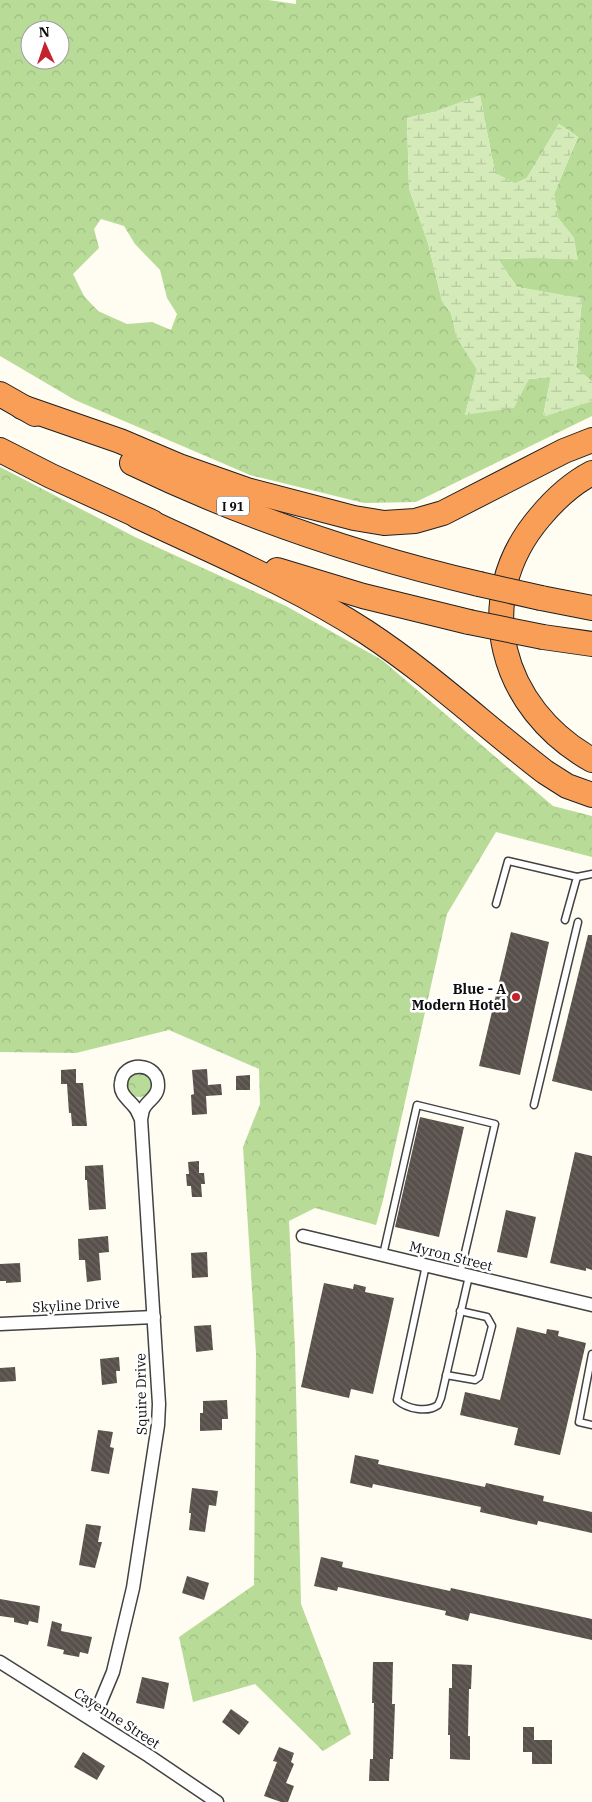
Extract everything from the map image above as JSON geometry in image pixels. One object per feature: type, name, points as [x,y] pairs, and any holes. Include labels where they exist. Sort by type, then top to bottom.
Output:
[{"type":"highway","name":"I 91","points":[[0,394],[147,470],[233,507],[366,553],[479,584],[592,608]]},
{"type":"highway","points":[[22,407],[120,441],[247,490],[354,518],[384,523],[415,521],[443,513],[564,451],[592,440]]},
{"type":"highway","points":[[0,450],[286,587],[348,620],[415,666],[545,772],[567,786],[592,795]]},
{"type":"highway","points":[[592,473],[564,492],[543,514],[523,540],[510,567],[502,595],[502,632],[507,659],[516,683],[533,710],[553,732],[592,760]]},
{"type":"highway","points":[[543,514],[567,496],[592,482]]},
{"type":"highway","points":[[137,516],[228,552],[308,580],[363,596],[469,622],[543,637],[592,644]]},
{"type":"highway","points":[[553,732],[570,745],[592,756]]},
{"type":"street","name":"Squire Drive","points":[[93,1720],[113,1672],[131,1597],[157,1440],[159,1404],[141,1119]]},
{"type":"street","name":"Myron Street","points":[[303,1236],[592,1305]]},
{"type":"street","name":"Skyline Drive","points":[[0,1324],[154,1316]]},
{"type":"street","name":"Cayenne Street","points":[[0,1662],[93,1720],[217,1802]]},
{"type":"lane","points":[[496,904],[508,861],[577,877],[592,874]]},
{"type":"lane","points":[[565,920],[577,877]]},
{"type":"lane","points":[[534,1105],[578,922]]},
{"type":"lane","points":[[383,1255],[417,1105],[495,1124],[446,1375],[438,1405],[426,1410],[401,1404],[397,1400],[426,1265]]},
{"type":"lane","points":[[446,1375],[475,1380],[479,1377],[492,1326],[487,1317],[460,1311]]},
{"type":"lane","points":[[592,1354],[580,1422],[592,1425]]},
{"type":"green space","points":[[0,0],[268,0],[296,4],[296,0],[592,0],[592,382],[576,367],[582,299],[517,287],[498,259],[533,258],[574,238],[558,218],[554,194],[578,137],[559,124],[527,178],[515,184],[495,173],[480,96],[434,112],[407,118],[409,188],[428,243],[442,301],[451,313],[457,338],[477,369],[465,415],[529,379],[551,377],[543,416],[592,401],[592,416],[416,502],[364,503],[250,475],[75,400],[0,356]],"holes":[[[101,219],[124,226],[135,244],[160,270],[167,298],[177,314],[171,330],[152,322],[127,324],[98,311],[84,296],[73,274],[99,248],[94,229]]]},
{"type":"green space","points":[[480,95],[495,173],[515,183],[527,178],[559,124],[578,137],[554,194],[558,218],[574,238],[578,260],[498,259],[517,287],[582,298],[576,367],[592,382],[592,401],[543,417],[551,377],[529,379],[514,408],[465,415],[477,369],[457,338],[451,313],[442,301],[428,243],[409,188],[407,118],[434,112]]},
{"type":"green space","points":[[0,467],[135,537],[286,606],[382,660],[553,806],[592,816],[592,857],[496,832],[447,914],[376,1225],[315,1208],[289,1221],[295,1350],[301,1604],[351,1734],[323,1751],[255,1684],[193,1702],[179,1637],[254,1585],[256,1354],[243,1147],[260,1104],[259,1069],[169,1030],[76,1053],[0,1052]]},
{"type":"green space","points":[[139,1073],[144,1074],[150,1080],[150,1090],[144,1096],[139,1097],[134,1096],[128,1090],[127,1085],[128,1080],[134,1074]]},
{"type":"building","points":[[511,932],[549,942],[520,1075],[479,1066]]},
{"type":"building","points":[[588,935],[592,935],[592,1091],[552,1081]]},
{"type":"building","points":[[76,1069],[76,1083],[83,1083],[87,1126],[72,1126],[67,1084],[61,1084],[61,1070]]},
{"type":"building","points":[[207,1069],[208,1085],[221,1084],[222,1095],[206,1096],[207,1114],[192,1115],[191,1095],[194,1094],[192,1070]]},
{"type":"building","points":[[250,1075],[250,1090],[236,1090],[236,1076]]},
{"type":"building","points":[[420,1117],[464,1127],[439,1237],[395,1227]]},
{"type":"building","points":[[575,1152],[592,1156],[592,1270],[586,1268],[586,1271],[550,1263]]},
{"type":"building","points":[[199,1161],[199,1173],[204,1173],[205,1184],[201,1184],[202,1197],[192,1197],[191,1186],[187,1186],[188,1162]]},
{"type":"building","points":[[103,1165],[106,1209],[89,1210],[85,1166]]},
{"type":"building","points":[[506,1210],[536,1217],[527,1258],[497,1252]]},
{"type":"building","points":[[108,1236],[109,1252],[99,1253],[101,1280],[87,1282],[85,1260],[79,1260],[78,1239]]},
{"type":"building","points":[[207,1252],[208,1277],[192,1278],[191,1253]]},
{"type":"building","points":[[20,1263],[21,1282],[6,1283],[6,1281],[0,1281],[0,1264]]},
{"type":"building","points":[[324,1283],[353,1289],[354,1284],[366,1287],[365,1292],[394,1298],[373,1394],[351,1389],[349,1398],[301,1387]]},
{"type":"building","points":[[211,1325],[213,1350],[196,1352],[194,1326]]},
{"type":"building","points":[[517,1327],[546,1334],[547,1329],[559,1331],[558,1336],[586,1343],[560,1455],[514,1445],[518,1428],[460,1415],[465,1392],[500,1400]]},
{"type":"building","points":[[119,1357],[120,1371],[116,1371],[117,1383],[102,1385],[100,1359]]},
{"type":"building","points":[[15,1367],[16,1381],[0,1382],[0,1368]]},
{"type":"building","points":[[227,1400],[228,1419],[222,1419],[222,1430],[200,1431],[200,1413],[203,1413],[203,1401]]},
{"type":"building","points":[[98,1430],[113,1432],[110,1447],[114,1448],[109,1474],[91,1471]]},
{"type":"building","points":[[355,1455],[379,1460],[378,1464],[485,1487],[486,1483],[544,1496],[543,1501],[592,1512],[592,1533],[538,1521],[537,1525],[480,1512],[481,1507],[373,1484],[372,1488],[350,1483]]},
{"type":"building","points":[[192,1488],[218,1491],[216,1506],[209,1505],[205,1532],[189,1530]]},
{"type":"building","points":[[86,1524],[101,1526],[98,1542],[102,1542],[95,1568],[79,1565]]},
{"type":"building","points":[[321,1557],[343,1562],[342,1567],[450,1591],[451,1588],[592,1619],[592,1640],[470,1613],[468,1621],[445,1615],[446,1611],[338,1587],[337,1591],[314,1586]]},
{"type":"building","points":[[187,1576],[209,1583],[204,1600],[182,1593]]},
{"type":"building","points":[[0,1599],[40,1606],[38,1623],[29,1621],[28,1625],[14,1622],[14,1618],[0,1616]]},
{"type":"building","points":[[52,1621],[62,1624],[61,1631],[92,1637],[88,1654],[80,1652],[79,1657],[63,1654],[64,1650],[47,1646]]},
{"type":"building","points":[[373,1662],[393,1662],[392,1704],[395,1704],[393,1759],[390,1759],[389,1781],[369,1781],[370,1759],[373,1759]]},
{"type":"building","points":[[452,1664],[472,1665],[471,1689],[469,1689],[468,1736],[470,1736],[470,1760],[450,1759],[450,1735],[448,1735],[449,1688],[452,1688]]},
{"type":"building","points":[[142,1677],[169,1683],[164,1709],[136,1703]]},
{"type":"building","points":[[231,1709],[249,1722],[239,1735],[222,1722]]},
{"type":"building","points":[[523,1727],[534,1727],[534,1740],[552,1740],[552,1764],[532,1764],[532,1752],[523,1752]]},
{"type":"building","points":[[279,1747],[294,1753],[291,1762],[294,1764],[286,1783],[294,1786],[288,1802],[281,1802],[264,1796],[277,1762],[273,1761]]},
{"type":"building","points":[[83,1752],[105,1766],[97,1780],[74,1767]]},
{"type":"place","name":"Blue - A Modern Hotel","points":[[516,997]]}]
